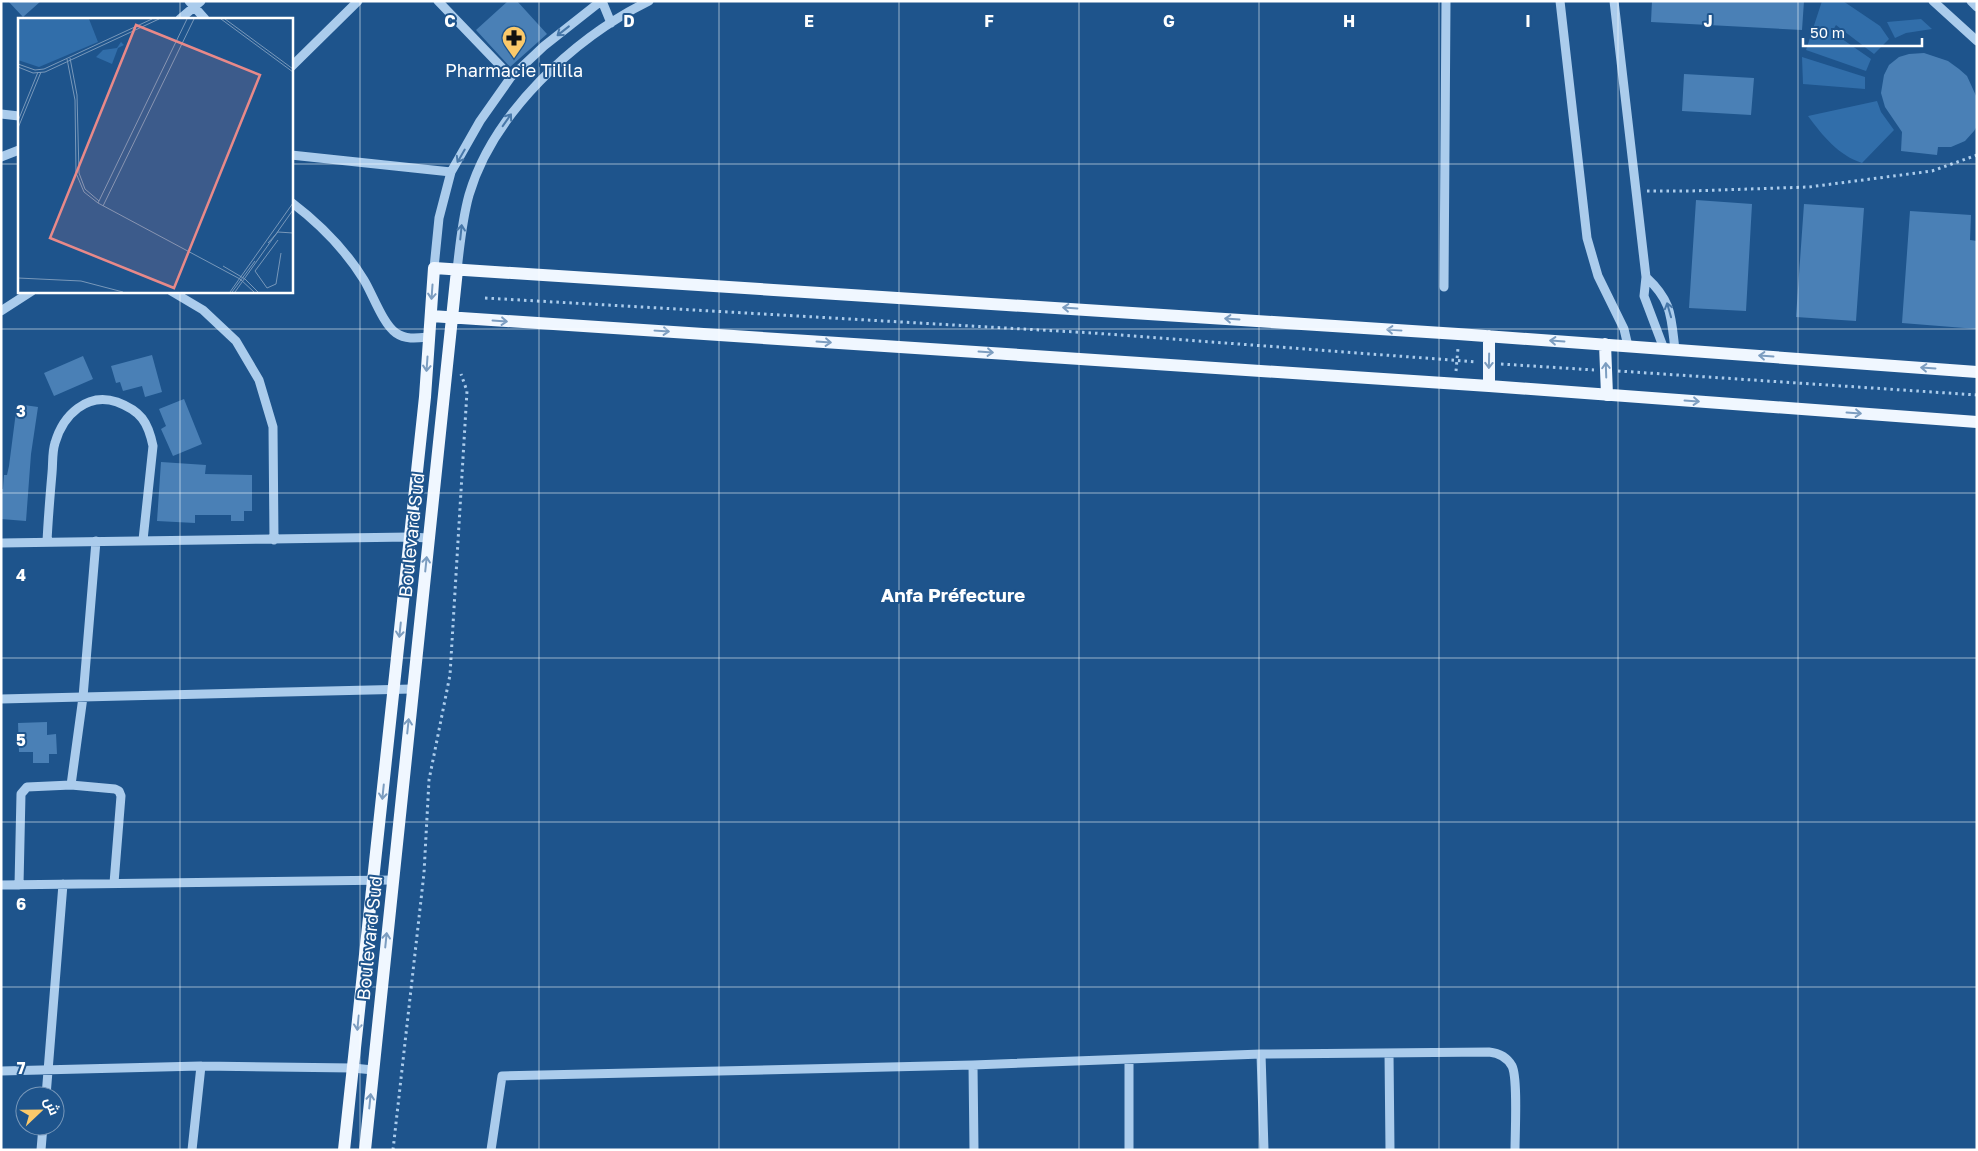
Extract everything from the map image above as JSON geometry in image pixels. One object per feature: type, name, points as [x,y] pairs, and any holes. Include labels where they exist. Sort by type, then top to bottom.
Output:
[{"type":"main road","points":[[434,268],[1489,336],[1977,372]]},
{"type":"main road","name":"Boulevard Sud","points":[[344,1150],[410,537],[434,268]]},
{"type":"main road","name":"Boulevard Sud","points":[[365,1150],[457,270]]},
{"type":"main road","points":[[431,316],[1488,386],[1977,422]]},
{"type":"main road","points":[[1488,386],[1489,336]]},
{"type":"main road","points":[[1605,344],[1606,395]]},
{"type":"street","points":[[292,66],[358,1]]},
{"type":"street","points":[[438,1],[511,77]]},
{"type":"street","points":[[602,1],[611,23]]},
{"type":"street","name":"Boulevard Sud","points":[[434,268],[439,218],[451,172],[480,121],[511,77],[544,46],[602,1]]},
{"type":"street","name":"Boulevard Sud","points":[[457,270],[462,223],[469,194],[482,160],[507,119],[534,88],[570,54],[611,23],[649,1]]},
{"type":"street","points":[[1444,287],[1446,1]]},
{"type":"street","points":[[1560,1],[1587,238],[1598,276],[1624,329],[1628,346]]},
{"type":"street","points":[[1614,1],[1646,277],[1644,296],[1670,349]]},
{"type":"street","points":[[1933,1],[1977,41]]},
{"type":"street","points":[[1971,1],[1977,7]]},
{"type":"street","points":[[181,18],[194,3],[204,18]]},
{"type":"street","points":[[1,114],[18,116]]},
{"type":"street","points":[[1,157],[18,150]]},
{"type":"street","points":[[292,155],[451,172]]},
{"type":"street","points":[[292,203],[314,220],[346,253],[394,332],[403,337],[429,337]]},
{"type":"street","points":[[1646,277],[1660,291],[1670,311],[1670,349]]},
{"type":"street","points":[[1,311],[30,292]]},
{"type":"street","points":[[173,292],[203,310],[236,341],[259,380],[274,427],[274,540]]},
{"type":"street","points":[[47,542],[54,444],[60,428],[70,414],[80,405],[95,400],[111,400],[132,407],[150,431],[153,446],[143,540]]},
{"type":"street","points":[[1,543],[428,538]]},
{"type":"street","points":[[71,785],[83,697],[96,541]]},
{"type":"street","points":[[1,699],[412,689]]},
{"type":"street","points":[[20,885],[22,794],[24,790],[27,787],[71,785],[119,791],[121,796],[114,882]]},
{"type":"street","points":[[1,885],[114,882],[393,880]]},
{"type":"street","points":[[47,1086],[63,884]]},
{"type":"street","points":[[491,1150],[502,1076],[973,1065],[1261,1054],[1489,1052],[1496,1053],[1507,1059],[1511,1064],[1514,1078],[1515,1150]]},
{"type":"street","points":[[1389,1053],[1390,1150]]},
{"type":"street","points":[[1261,1054],[1264,1150]]},
{"type":"street","points":[[1129,1059],[1129,1150]]},
{"type":"street","points":[[973,1065],[974,1150]]},
{"type":"street","points":[[1,1071],[201,1066],[353,1068],[373,1070]]},
{"type":"street","points":[[192,1150],[201,1066]]},
{"type":"street","points":[[41,1150],[42,1136]]},
{"type":"path","points":[[1636,191],[1809,187],[1932,171],[1977,154]]},
{"type":"path","points":[[485,298],[1093,333],[1457,361],[1977,395]]},
{"type":"path","points":[[1455,384],[1458,334]]},
{"type":"path","points":[[393,1150],[424,873],[429,780],[450,675],[467,392],[458,368]]},
{"type":"shaded area","points":[[1822,1],[1843,1],[1880,26],[1889,39],[1874,54],[1836,25],[1832,32],[1871,59],[1866,71],[1806,50]]},
{"type":"shaded area","points":[[1921,19],[1932,29],[1906,33],[1895,38],[1887,22]]},
{"type":"shaded area","points":[[1802,57],[1865,77],[1865,89],[1803,84]]},
{"type":"shaded area","points":[[1877,101],[1881,112],[1894,130],[1862,163],[1853,160],[1838,150],[1825,138],[1808,116]]},
{"type":"building","points":[[8,1],[41,1],[23,17]]},
{"type":"building","points":[[508,1],[517,1],[547,34],[510,67],[476,30]]},
{"type":"building","points":[[1652,1],[1804,1],[1802,30],[1651,22]]},
{"type":"building","points":[[1924,53],[1948,61],[1959,69],[1967,76],[1977,98],[1977,126],[1974,131],[1965,141],[1951,147],[1938,147],[1937,155],[1901,151],[1902,132],[1885,107],[1881,93],[1884,75],[1889,65],[1899,57]]},
{"type":"building","points":[[1684,74],[1754,78],[1751,115],[1682,111]]},
{"type":"building","points":[[1696,200],[1752,204],[1746,311],[1689,308]]},
{"type":"building","points":[[1804,204],[1864,208],[1856,321],[1796,317]]},
{"type":"building","points":[[1910,211],[1971,215],[1970,240],[1977,241],[1977,329],[1902,323]]},
{"type":"building","points":[[152,355],[162,392],[145,397],[142,386],[123,391],[120,382],[116,383],[111,366]]},
{"type":"building","points":[[83,356],[93,379],[54,396],[44,373]]},
{"type":"building","points":[[184,399],[202,444],[173,456],[161,429],[166,426],[159,409]]},
{"type":"building","points":[[17,404],[38,407],[31,454],[26,521],[1,519],[1,489],[3,489],[4,475],[7,475],[9,466]]},
{"type":"building","points":[[161,462],[206,465],[205,474],[252,475],[252,511],[244,511],[244,521],[231,521],[231,515],[195,515],[195,523],[157,521]]},
{"type":"building","points":[[47,722],[47,735],[56,734],[57,754],[49,754],[49,763],[33,763],[33,752],[19,752],[18,723]]},
{"type":"place","name":"Pharmacie Tilila","points":[[514,59]]},
{"type":"district","name":"Anfa Préfecture","points":[[953,594]]}]
